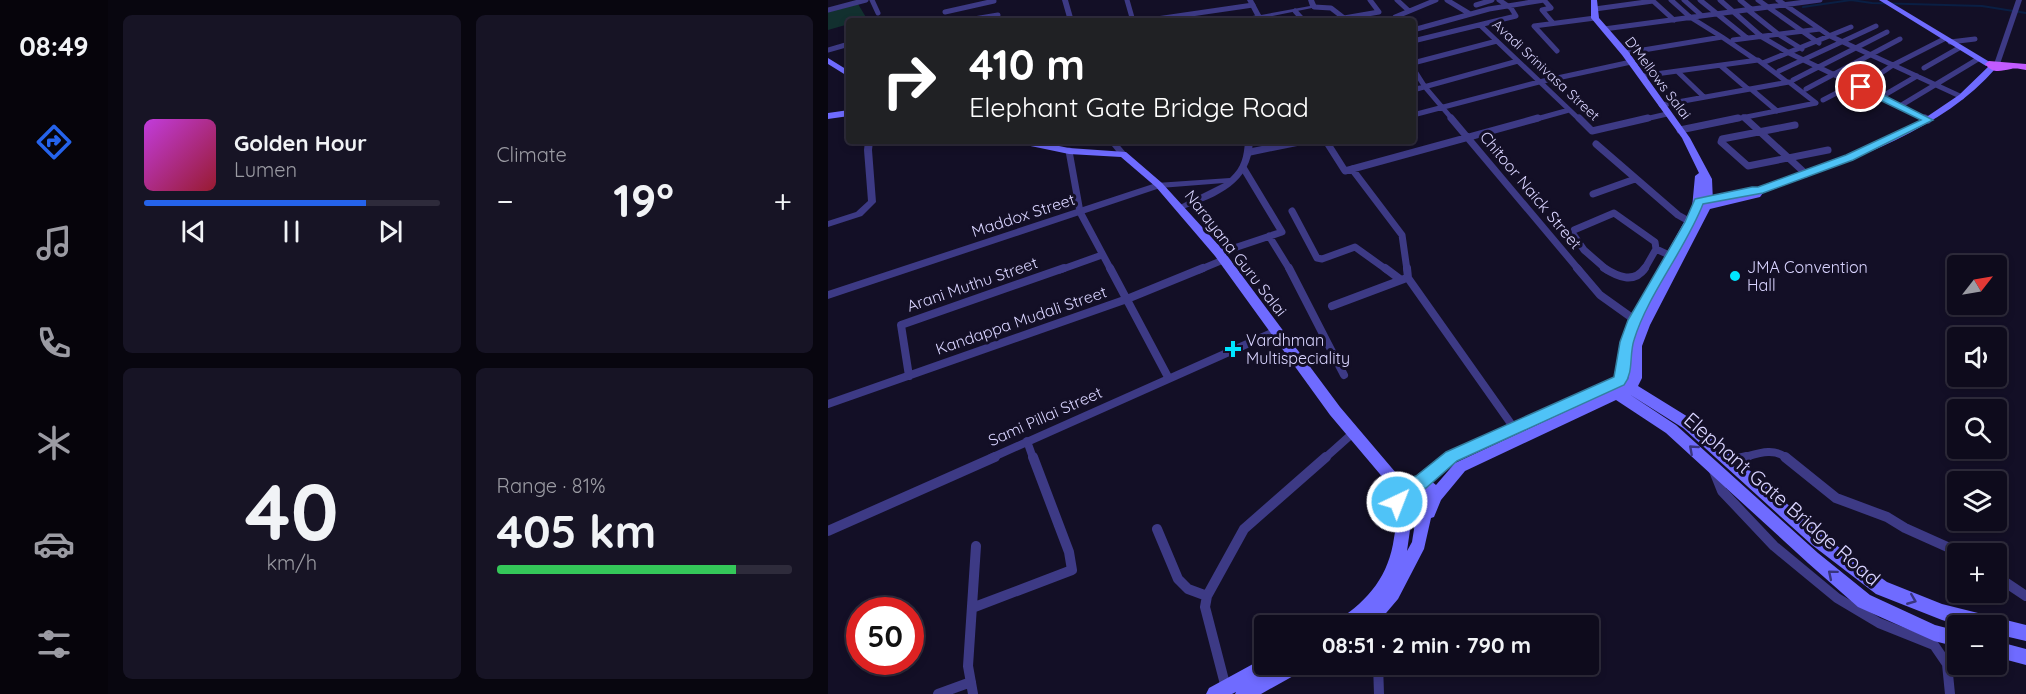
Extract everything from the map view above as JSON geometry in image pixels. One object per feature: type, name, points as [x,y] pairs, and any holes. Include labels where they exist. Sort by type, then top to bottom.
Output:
[{"type":"main road","points":[[1886,2],[1978,59],[1997,66],[2026,69]]},
{"type":"main road","name":"D'Mellows Salai","points":[[1594,9],[1604,29],[1625,53],[1680,130],[1703,174],[1700,177],[1703,203]]},
{"type":"main road","points":[[828,60],[846,73]]},
{"type":"main road","points":[[1403,512],[1413,517],[1424,515],[1432,508],[1434,498],[1460,467],[1636,378],[1636,346],[1644,325],[1703,203],[1757,195],[1759,191],[1857,154],[1928,120],[1962,97],[1997,66]]},
{"type":"main road","points":[[828,116],[846,113]]},
{"type":"main road","points":[[1035,144],[1069,151],[1123,154]]},
{"type":"main road","name":"Narayana Guru Salai","points":[[1123,154],[1159,185],[1180,207],[1400,490]]},
{"type":"main road","points":[[1420,482],[1451,457],[1514,428],[1617,389],[1622,378],[1626,342],[1635,320],[1671,256],[1694,224]]},
{"type":"main road","name":"Elephant Gate Bridge Road","points":[[1617,389],[1641,410],[1671,429],[1713,467],[1882,588],[1953,615]]},
{"type":"main road","name":"Elephant Gate Bridge Road","points":[[1617,389],[1688,424],[1729,461],[1773,512],[1864,601],[1934,633],[1947,636]]},
{"type":"main road","points":[[1370,615],[1398,560],[1404,525],[1403,512],[1397,502],[1400,490],[1409,483],[1420,482],[1428,486],[1434,498]]},
{"type":"main road","points":[[1372,615],[1392,593],[1419,544],[1424,515]]},
{"type":"main road","name":"Elephant Gate Bridge Road","points":[[2007,629],[2026,633]]},
{"type":"main road","points":[[2007,652],[2026,657]]},
{"type":"main road","points":[[1221,691],[1254,673]]},
{"type":"main road","points":[[1244,694],[1278,675]]},
{"type":"street","points":[[828,10],[866,0]]},
{"type":"street","points":[[872,0],[879,13]]},
{"type":"street","points":[[945,12],[994,0],[998,18]]},
{"type":"street","points":[[1065,0],[1070,18]]},
{"type":"street","points":[[1127,0],[1132,18]]},
{"type":"street","points":[[1265,18],[1295,11],[1312,4],[1335,7],[1344,18],[1380,12],[1370,0]]},
{"type":"street","points":[[1397,0],[1409,11]]},
{"type":"street","points":[[1397,18],[1395,16],[1436,0]]},
{"type":"street","points":[[1448,0],[1470,14]]},
{"type":"street","points":[[1476,5],[1492,0]]},
{"type":"street","points":[[1416,40],[1516,15],[1509,6],[1498,0]]},
{"type":"street","points":[[1416,29],[1470,14],[1544,0],[1551,8],[1542,10],[1553,23]]},
{"type":"street","points":[[1671,0],[1690,17],[1790,81],[1816,103],[1680,130]]},
{"type":"street","points":[[1684,0],[1701,15]]},
{"type":"street","points":[[1700,0],[1747,38]]},
{"type":"street","points":[[1720,0],[1761,37],[1789,54],[1928,120]]},
{"type":"street","points":[[1740,0],[1778,34],[1802,49]]},
{"type":"street","points":[[1758,0],[1799,31],[1829,48]]},
{"type":"street","points":[[1778,0],[1830,36],[1962,97]]},
{"type":"street","points":[[1604,29],[1820,0]]},
{"type":"street","points":[[1997,66],[2017,12],[2019,0]]},
{"type":"street","points":[[1557,51],[1533,27],[1553,23],[1594,9],[1654,1],[1674,20]]},
{"type":"street","points":[[1160,18],[1251,2],[1260,18]]},
{"type":"street","points":[[1295,11],[1301,18]]},
{"type":"street","points":[[1365,15],[1368,18]]},
{"type":"street","name":"Avadi Srinivasa Street","points":[[1480,25],[1592,131],[1667,114]]},
{"type":"street","points":[[1779,71],[1876,26]]},
{"type":"street","points":[[1765,62],[1802,49],[1815,41],[1851,27]]},
{"type":"street","points":[[1733,40],[1820,29]]},
{"type":"street","points":[[1661,105],[1790,81],[1887,32]]},
{"type":"street","points":[[1625,53],[1722,37]]},
{"type":"street","points":[[1806,89],[1900,39]]},
{"type":"street","points":[[1823,100],[1857,86],[1893,65],[1947,40],[1975,39]]},
{"type":"street","points":[[1416,62],[1497,41]]},
{"type":"street","points":[[828,50],[846,45]]},
{"type":"street","points":[[1924,68],[1959,48]]},
{"type":"street","points":[[1900,106],[1978,59]]},
{"type":"street","points":[[1641,76],[1756,60]]},
{"type":"street","points":[[1416,89],[1518,61]]},
{"type":"street","points":[[1416,114],[1539,82],[1631,62]]},
{"type":"street","points":[[1720,66],[1778,111]]},
{"type":"street","points":[[1678,72],[1704,97]]},
{"type":"street","name":"Chitoor Naick Street","points":[[1416,73],[1425,87],[1468,135],[1600,295],[1635,320]]},
{"type":"street","points":[[1881,97],[1917,76]]},
{"type":"street","points":[[1348,170],[1468,135],[1569,110]]},
{"type":"street","points":[[1743,117],[1806,174]]},
{"type":"street","points":[[1796,124],[1721,140],[1748,166],[1828,150]]},
{"type":"street","points":[[828,224],[859,214],[872,202],[869,144]]},
{"type":"street","points":[[1115,144],[1123,154]]},
{"type":"street","points":[[1180,207],[1208,196],[1244,169],[1250,152],[1249,144]]},
{"type":"street","points":[[1250,152],[1289,144]]},
{"type":"street","points":[[1328,144],[1402,235],[1404,279]]},
{"type":"street","points":[[1596,144],[1678,215],[1694,224]]},
{"type":"street","points":[[1069,151],[1080,212],[1168,377]]},
{"type":"street","points":[[1220,256],[1282,232],[1244,169]]},
{"type":"street","points":[[1593,194],[1635,179]]},
{"type":"street","name":"Maddox Street","points":[[828,295],[1159,185],[1230,180]]},
{"type":"street","points":[[1292,211],[1317,258],[1355,247],[1375,263],[1404,279],[1514,428]]},
{"type":"street","points":[[1656,249],[1642,273],[1630,279],[1602,268],[1573,234],[1574,230],[1614,213],[1654,242],[1656,249],[1671,256]]},
{"type":"street","points":[[1269,236],[1290,270],[1344,375]]},
{"type":"street","name":"Arani Muthu Street","points":[[909,376],[901,324],[1102,255]]},
{"type":"street","name":"Kandappa Mudali Street","points":[[828,404],[1126,299],[1220,256]]},
{"type":"street","points":[[1332,306],[1404,279]]},
{"type":"street","name":"Sami Pillai Street","points":[[828,531],[1168,377],[1276,331]]},
{"type":"street","points":[[1221,691],[1205,607],[1207,596],[1244,529],[1353,432]]},
{"type":"street","points":[[972,608],[1072,570],[1069,552],[1027,441]]},
{"type":"street","points":[[1729,461],[1769,451],[1781,453],[1836,498],[1887,517],[1905,528],[1947,547]]},
{"type":"street","points":[[1713,467],[1722,491],[1752,523],[1774,546],[1837,598],[1879,623],[1934,645],[1947,664],[1950,694]]},
{"type":"street","points":[[1157,529],[1178,579],[1188,589],[1207,596]]},
{"type":"street","points":[[938,694],[972,688],[968,666],[976,546]]},
{"type":"street","points":[[2007,583],[2026,596]]},
{"type":"street","points":[[1379,675],[1380,694]]},
{"type":"green space","points":[[858,4],[866,18],[846,18],[846,25],[828,30],[828,12]]},
{"type":"waterway","points":[[1803,7],[1851,0],[1872,3],[1982,6],[2026,13]]},
{"type":"place","name":"JMA Convention Hall","points":[[1735,276]]},
{"type":"place","name":"Vardhman Multispeciality","points":[[1233,349]]},
{"type":"route","points":[[1397,502],[1397,496],[1404,486],[1420,482],[1451,457],[1619,381],[1622,378],[1626,342],[1635,320],[1690,222],[1699,201],[1752,190],[1759,191],[1849,157],[1928,120],[1861,87]]}]
